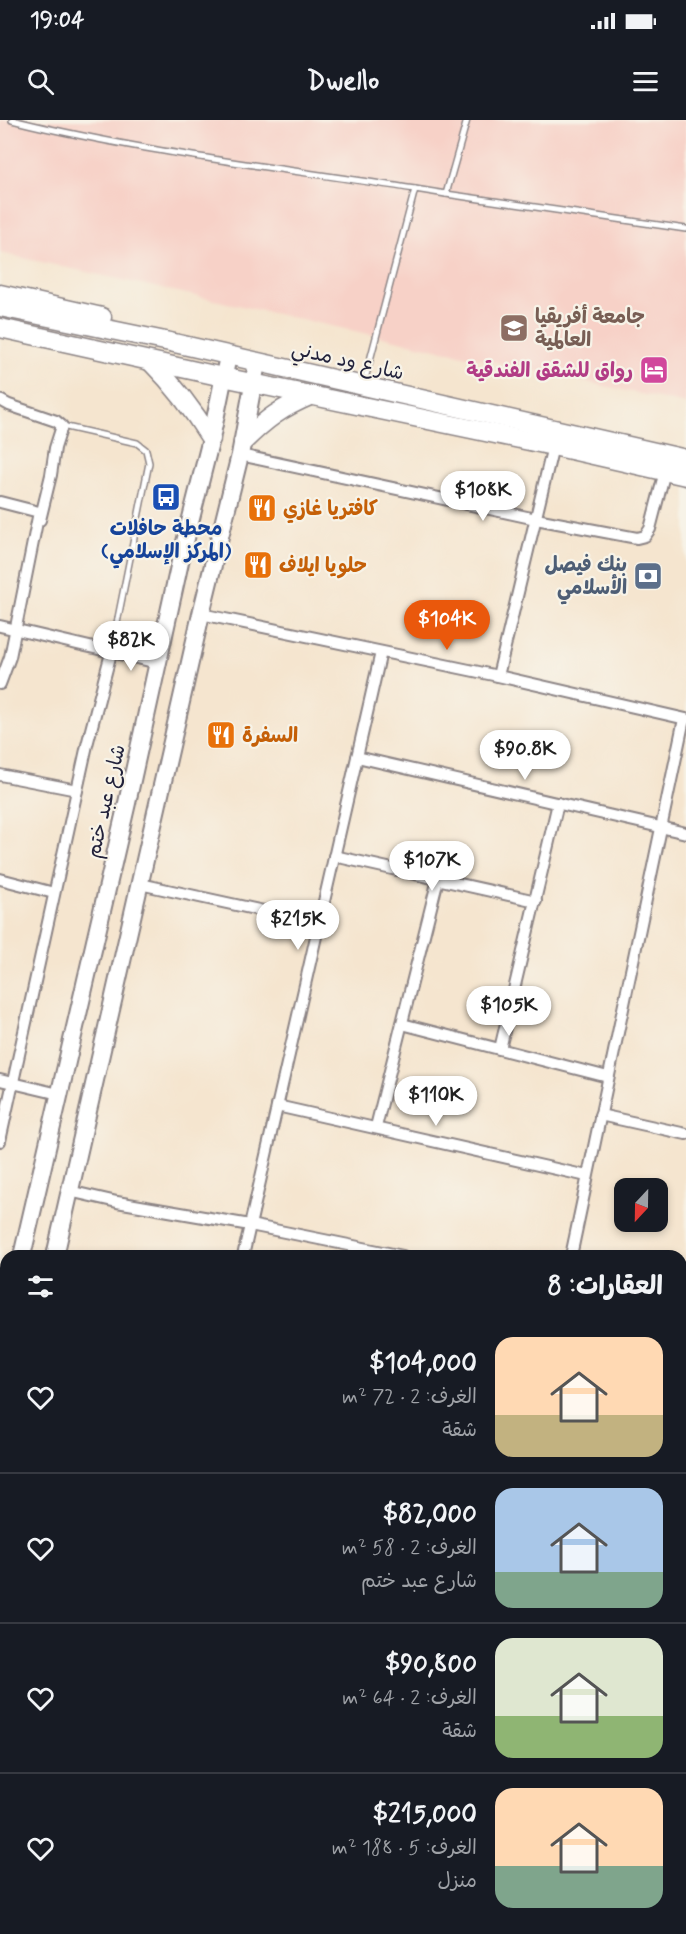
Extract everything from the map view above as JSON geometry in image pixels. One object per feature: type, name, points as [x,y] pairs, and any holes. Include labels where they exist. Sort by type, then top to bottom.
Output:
[{"type":"highway","points":[[0,294],[152,329],[170,342]]},
{"type":"highway","name":"شارع ود مدني","points":[[0,307],[170,342],[686,459]]},
{"type":"highway","name":"شارع ود مدني","points":[[0,328],[686,476]]},
{"type":"highway","points":[[150,361],[173,383],[211,439]]},
{"type":"highway","points":[[241,449],[272,416],[287,406],[312,395]]},
{"type":"main road","name":"شارع عبد ختم","points":[[23,1250],[180,562],[211,439],[228,356]]},
{"type":"main road","points":[[56,1250],[201,614],[241,449],[257,363]]},
{"type":"street","points":[[0,400],[56,421],[62,426],[55,448],[10,657],[0,684]]},
{"type":"street","points":[[498,676],[553,446]]},
{"type":"street","points":[[241,449],[536,519],[638,538],[645,536],[650,529],[664,471]]},
{"type":"street","points":[[0,502],[39,512],[32,554]]},
{"type":"street","points":[[201,614],[498,676],[685,719],[572,1250]]},
{"type":"street","points":[[0,626],[158,663]]},
{"type":"street","points":[[244,1250],[381,652]]},
{"type":"street","points":[[0,1141],[77,790],[111,653]]},
{"type":"street","points":[[357,757],[686,833]]},
{"type":"street","points":[[0,775],[77,790]]},
{"type":"street","points":[[500,1049],[558,803]]},
{"type":"street","points":[[334,856],[536,901]]},
{"type":"street","points":[[0,879],[54,893]]},
{"type":"street","points":[[376,1127],[438,879]]},
{"type":"street","points":[[140,884],[319,923]]},
{"type":"street","points":[[402,1024],[608,1077]]},
{"type":"street","points":[[0,1080],[59,1094]]},
{"type":"street","points":[[277,1106],[587,1176]]},
{"type":"street","points":[[600,1115],[686,1134]]},
{"type":"street","points":[[69,1191],[373,1250]]},
{"type":"lane","points":[[12,120],[90,137],[446,194],[686,229]]},
{"type":"lane","points":[[446,194],[467,120]]},
{"type":"lane","points":[[363,386],[415,189]]},
{"type":"lane","points":[[62,426],[137,443],[146,450],[149,464],[111,653]]},
{"type":"shaded area","name":"جامعة أفريقيا العالمية","points":[[0,120],[686,120],[686,404],[0,253]]},
{"type":"place","name":"جامعة أفريقيا العالمية","points":[[514,328]]},
{"type":"place","name":"رواق للشقق الفندقية","points":[[654,370]]},
{"type":"place","name":"محطة حافلات (المركز الإسلامي)","points":[[166,497]]},
{"type":"place","name":"كافتريا غازي","points":[[262,508]]},
{"type":"place","name":"حلويا ايلاف","points":[[258,565]]},
{"type":"place","name":"بنك فيصل الأسلامي","points":[[648,576]]},
{"type":"place","name":"السفرة","points":[[221,735]]}]
